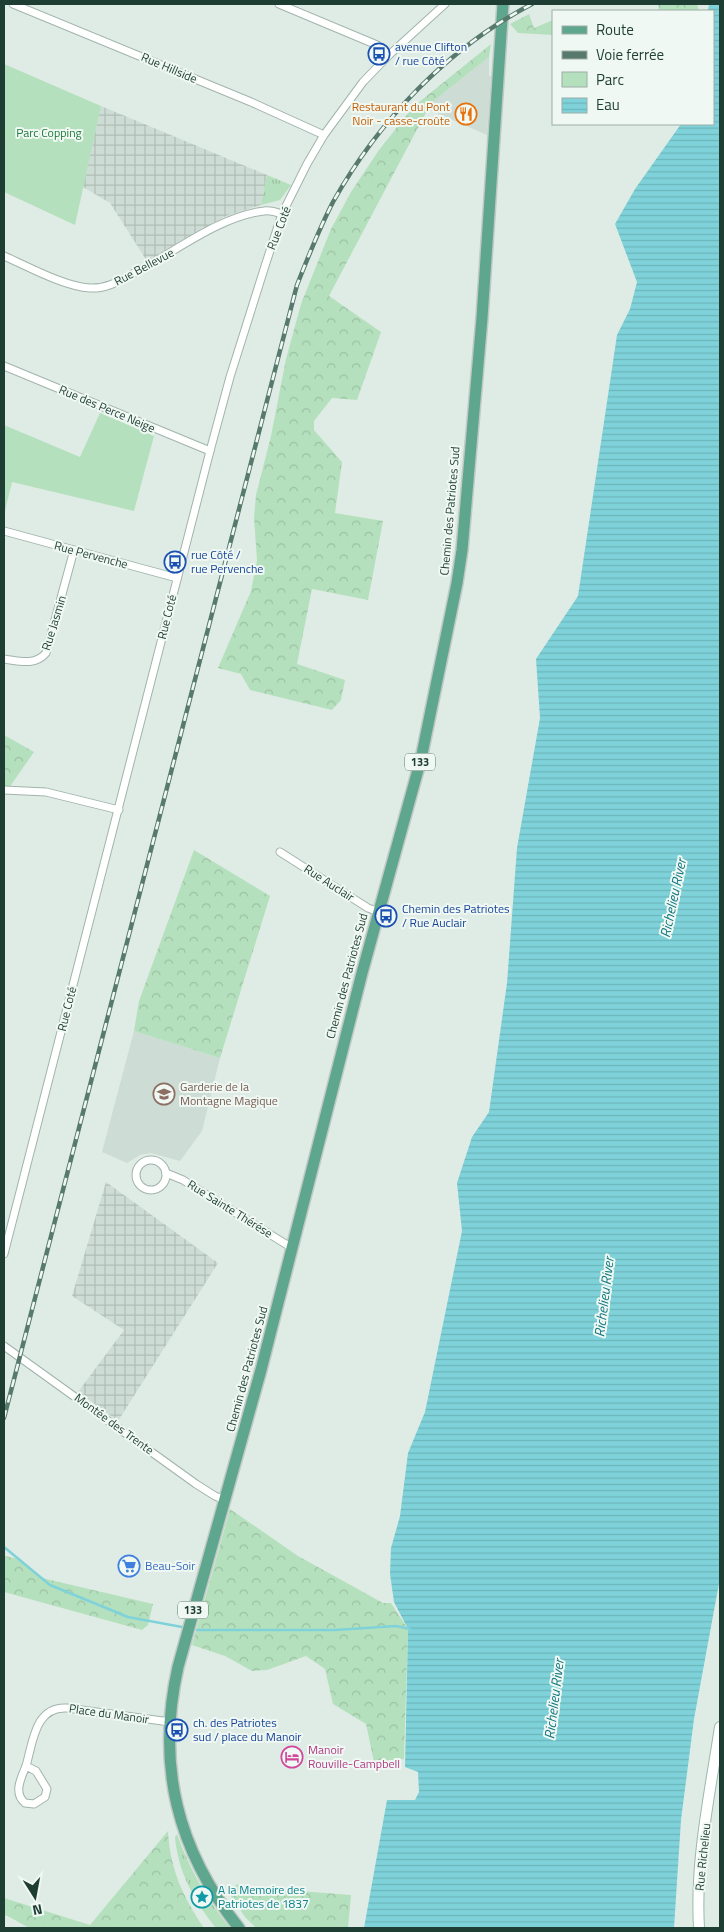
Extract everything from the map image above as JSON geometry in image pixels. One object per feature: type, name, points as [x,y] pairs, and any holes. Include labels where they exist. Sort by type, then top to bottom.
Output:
[{"type":"main road","name":"Chemin des Patriotes Sud","points":[[239,1928],[219,1901],[189,1847],[176,1805],[171,1773],[170,1722],[178,1667],[268,1343],[424,744],[460,564],[482,318],[503,4]]},
{"type":"main road","name":"Rue Richelieu","points":[[700,1928],[699,1891],[702,1849],[720,1727]]},
{"type":"street","name":"Rue Hillside","points":[[13,4],[243,99],[324,135]]},
{"type":"street","points":[[279,4],[377,45],[389,54]]},
{"type":"street","name":"Rue Coté","points":[[4,1254],[230,376],[282,214],[324,135],[363,82],[389,54],[445,4]]},
{"type":"street","name":"Rue Bellevue","points":[[4,256],[73,285],[83,288],[99,288],[119,281],[224,224],[243,216],[264,211],[282,214]]},
{"type":"street","name":"Rue des Perce Neige","points":[[4,366],[210,451]]},
{"type":"street","name":"Rue Pervenche","points":[[4,532],[177,578]]},
{"type":"street","name":"Rue Jasmin","points":[[4,659],[34,661],[46,653],[74,550]]},
{"type":"street","points":[[4,790],[46,792],[118,810]]},
{"type":"street","name":"Rue Auclair","points":[[280,852],[368,908],[379,912]]},
{"type":"street","name":"Rue Sainte Thérése","points":[[149,1160],[158,1161],[165,1168],[166,1173],[164,1183],[156,1190],[141,1187],[136,1178],[137,1168],[140,1164],[149,1160]]},
{"type":"street","name":"Rue Sainte Thérése","points":[[166,1173],[183,1180],[292,1248]]},
{"type":"street","name":"Montée des Trente","points":[[4,1346],[196,1484],[214,1496],[225,1500]]},
{"type":"street","name":"Place du Manoir","points":[[26,1766],[36,1770],[47,1789],[45,1797],[34,1804],[25,1803],[18,1789],[40,1718],[48,1711],[54,1709],[66,1708],[170,1722]]},
{"type":"shaded area","points":[[489,57],[489,76],[491,76],[487,135],[428,109],[431,103]]},
{"type":"shaded area","points":[[101,106],[267,175],[261,205],[226,216],[147,261],[110,203],[83,187]]},
{"type":"shaded area","name":"Garderie de la Montagne Magique","points":[[134,1031],[220,1058],[202,1131],[180,1161],[151,1153],[140,1155],[127,1163],[102,1152]]},
{"type":"shaded area","points":[[106,1182],[218,1263],[118,1421],[78,1392],[124,1330],[72,1296]]},
{"type":"green space","points":[[658,4],[697,4],[699,10],[659,10]]},
{"type":"green space","points":[[529,14],[534,28],[552,20],[552,35],[518,33],[510,24]]},
{"type":"green space","points":[[491,44],[489,57],[431,103],[329,296],[381,332],[357,400],[332,398],[314,421],[314,430],[342,462],[335,513],[383,521],[368,600],[312,589],[297,664],[345,680],[341,700],[332,710],[250,690],[241,674],[218,668],[251,591],[257,561],[254,518],[256,495],[271,436],[286,359],[301,304],[331,229],[351,192],[379,150],[413,107]]},
{"type":"green space","name":"Parc Copping","points":[[4,64],[101,106],[75,225],[4,192]]},
{"type":"green space","points":[[267,175],[291,185],[280,200],[261,205]]},
{"type":"green space","points":[[100,413],[154,436],[134,511],[12,482],[4,515],[4,425],[80,457]]},
{"type":"green space","points":[[4,735],[34,752],[4,795]]},
{"type":"green space","points":[[194,850],[270,896],[220,1058],[134,1031],[139,1001]]},
{"type":"green space","points":[[230,1509],[298,1556],[383,1603],[391,1603],[408,1629],[404,1759],[374,1762],[366,1724],[333,1704],[325,1669],[306,1656],[267,1670],[252,1671],[225,1656],[192,1645]]},
{"type":"green space","points":[[4,1556],[15,1558],[42,1578],[153,1604],[148,1625],[142,1630],[4,1592]]},
{"type":"green space","points":[[168,1831],[169,1845],[179,1882],[204,1928],[29,1928],[6,1915],[4,1917],[4,1898],[90,1925]]},
{"type":"green space","points":[[177,1834],[199,1883],[230,1928],[216,1928],[194,1897],[183,1874],[175,1837]]},
{"type":"green space","points":[[238,1884],[246,1887],[351,1895],[348,1928],[256,1928],[245,1917],[227,1890]]},
{"type":"water","name":"Richelieu River","points":[[709,4],[720,4],[720,1578],[694,1719],[681,1820],[674,1928],[364,1928],[387,1800],[415,1800],[419,1792],[418,1772],[405,1767],[408,1629],[394,1602],[390,1574],[391,1548],[400,1516],[408,1453],[425,1412],[462,1231],[457,1183],[472,1137],[489,1112],[507,983],[517,848],[540,718],[536,659],[578,596],[617,335],[630,309],[637,282],[615,224],[635,189],[680,125],[714,125],[714,10],[708,10]]},
{"type":"waterway","points":[[4,1547],[50,1585],[128,1617],[182,1627]]},
{"type":"waterway","points":[[197,1630],[335,1630],[396,1626],[410,1629]]},
{"type":"railway","points":[[4,1418],[297,285],[333,202],[351,172],[394,115],[444,64],[501,22],[532,4]]},
{"type":"place","name":"avenue Clifton / rue Côté","points":[[379,54]]},
{"type":"place","name":"Restaurant du Pont Noir - casse-croûte","points":[[466,114]]},
{"type":"place","name":"rue Côté / rue Pervenche","points":[[175,562]]},
{"type":"place","name":"Chemin des Patriotes / Rue Auclair","points":[[386,916]]},
{"type":"place","name":"Garderie de la Montagne Magique","points":[[164,1094]]},
{"type":"place","name":"Beau-Soir","points":[[129,1566]]},
{"type":"place","name":"ch. des Patriotes sud / place du Manoir","points":[[177,1730]]},
{"type":"place","name":"Manoir Rouville-Campbell","points":[[292,1757]]},
{"type":"place","name":"A la Memoire des Patriotes de 1837","points":[[202,1897]]}]
